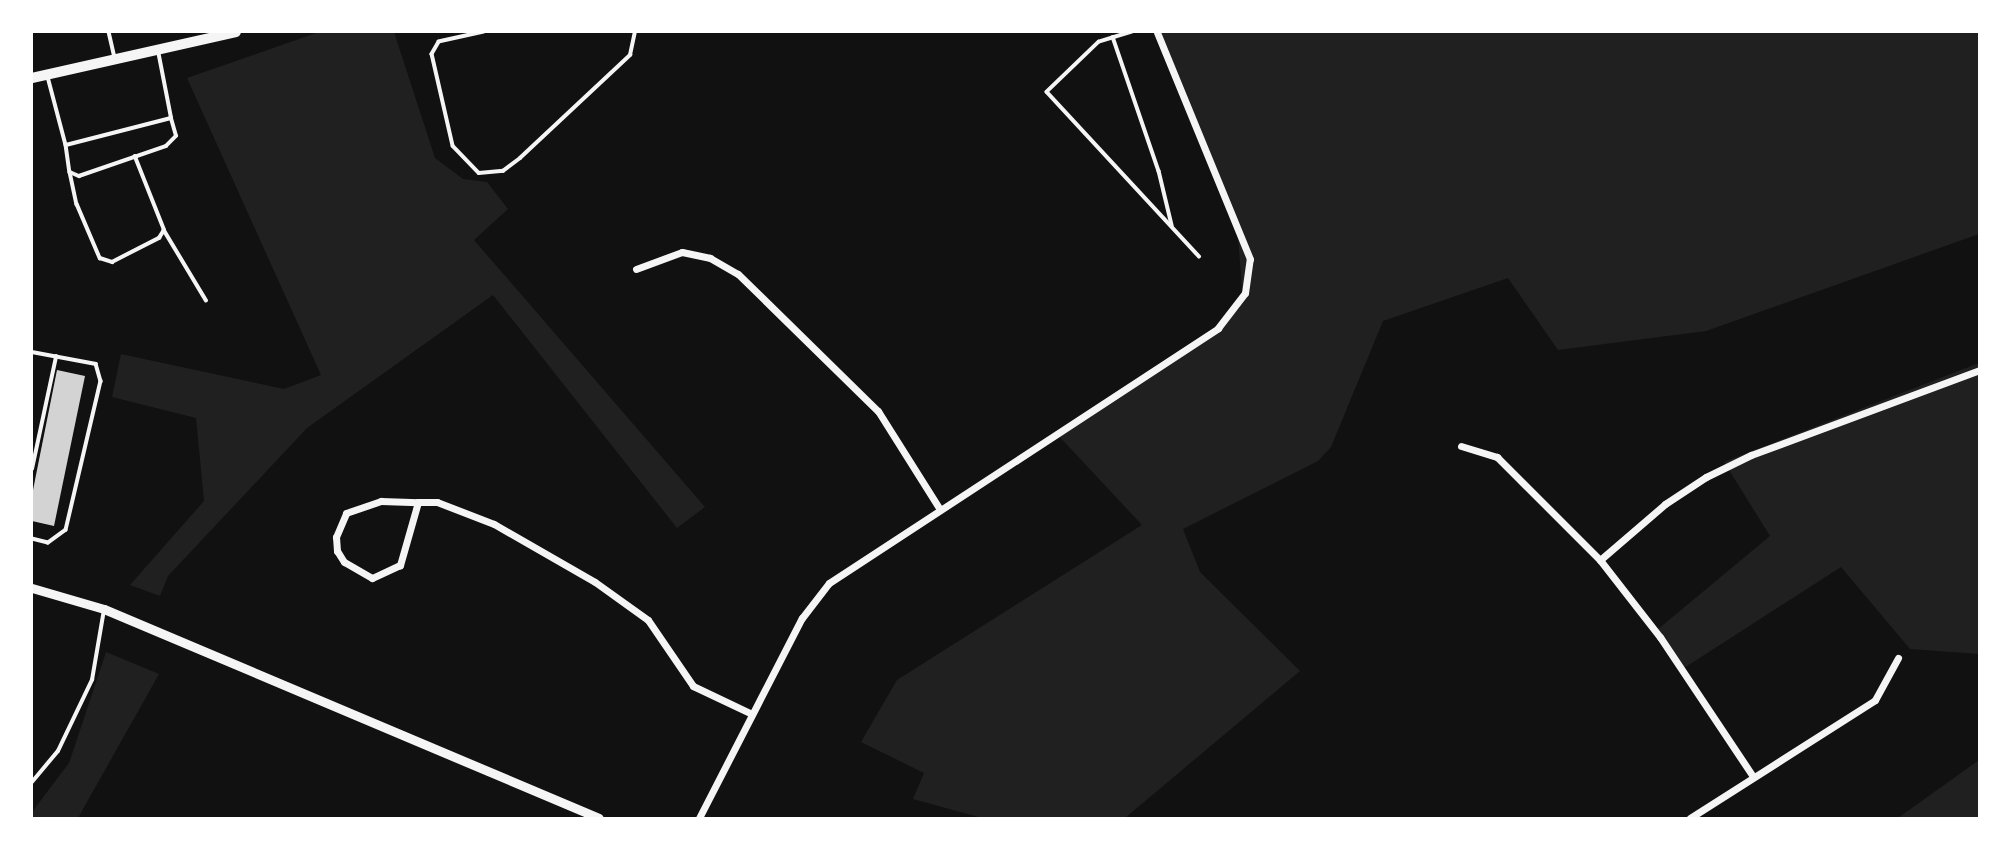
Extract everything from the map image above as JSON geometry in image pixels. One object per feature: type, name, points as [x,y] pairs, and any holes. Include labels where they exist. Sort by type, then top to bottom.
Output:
[{"type":"main road","points":[[32,78],[157,49],[195,36],[236,32]]},
{"type":"street","points":[[698,818],[802,618],[829,583],[939,508],[1218,328],[1245,293],[1250,260],[1157,32]]},
{"type":"street","points":[[636,269],[682,252],[710,258],[738,274],[878,411],[939,508]]},
{"type":"street","points":[[1600,560],[1665,504],[1706,477],[1751,455],[1979,370]]},
{"type":"street","points":[[1461,446],[1497,457],[1600,560],[1660,637],[1752,775]]},
{"type":"street","points":[[418,502],[407,550],[394,570],[372,578],[344,562],[337,551],[336,537],[346,513],[371,502],[418,502],[437,502],[494,523],[595,582],[648,620],[693,686],[752,714]]},
{"type":"street","points":[[32,588],[104,609],[599,818]]},
{"type":"street","points":[[1690,818],[1752,775],[1875,700],[1898,658]]},
{"type":"lane","points":[[109,32],[116,59]]},
{"type":"lane","points":[[484,32],[439,42],[432,54],[453,146],[479,173],[502,172],[520,158],[630,55],[635,32]]},
{"type":"lane","points":[[1132,32],[1099,41],[1046,92],[1199,256]]},
{"type":"lane","points":[[1113,37],[1159,172],[1172,227]]},
{"type":"lane","points":[[70,172],[79,176],[135,157],[166,146],[176,136],[157,49]]},
{"type":"lane","points":[[48,75],[66,145],[77,204],[105,261],[159,238],[164,230]]},
{"type":"lane","points":[[66,145],[171,118]]},
{"type":"lane","points":[[135,157],[164,230],[206,300]]},
{"type":"lane","points":[[32,352],[96,363],[101,381],[66,530],[48,543],[32,539]]},
{"type":"lane","points":[[32,469],[56,356]]},
{"type":"lane","points":[[32,782],[58,751],[92,680],[104,609]]},
{"type":"shaded area","points":[[319,32],[394,32],[435,158],[463,179],[487,182],[508,209],[474,240],[705,507],[677,528],[493,295],[307,428],[168,576],[160,596],[130,585],[204,501],[196,418],[112,397],[121,354],[284,389],[321,375],[187,78]]},
{"type":"shaded area","points":[[1156,32],[1979,32],[1979,234],[1706,331],[1558,350],[1508,278],[1383,321],[1331,447],[1318,461],[1183,529],[1200,572],[1300,671],[1125,818],[982,818],[913,799],[924,773],[861,742],[897,680],[1142,525],[1056,433],[1218,331],[1243,300],[1238,237]]},
{"type":"shaded area","points":[[1979,363],[1979,654],[1910,649],[1841,567],[1684,668],[1657,630],[1770,536],[1724,462]]},
{"type":"shaded area","points":[[106,652],[159,674],[78,818],[32,818],[32,812],[69,763]]},
{"type":"shaded area","points":[[1979,760],[1979,818],[1898,818]]},
{"type":"building","points":[[57,370],[85,376],[54,526],[32,521],[32,495]]}]
